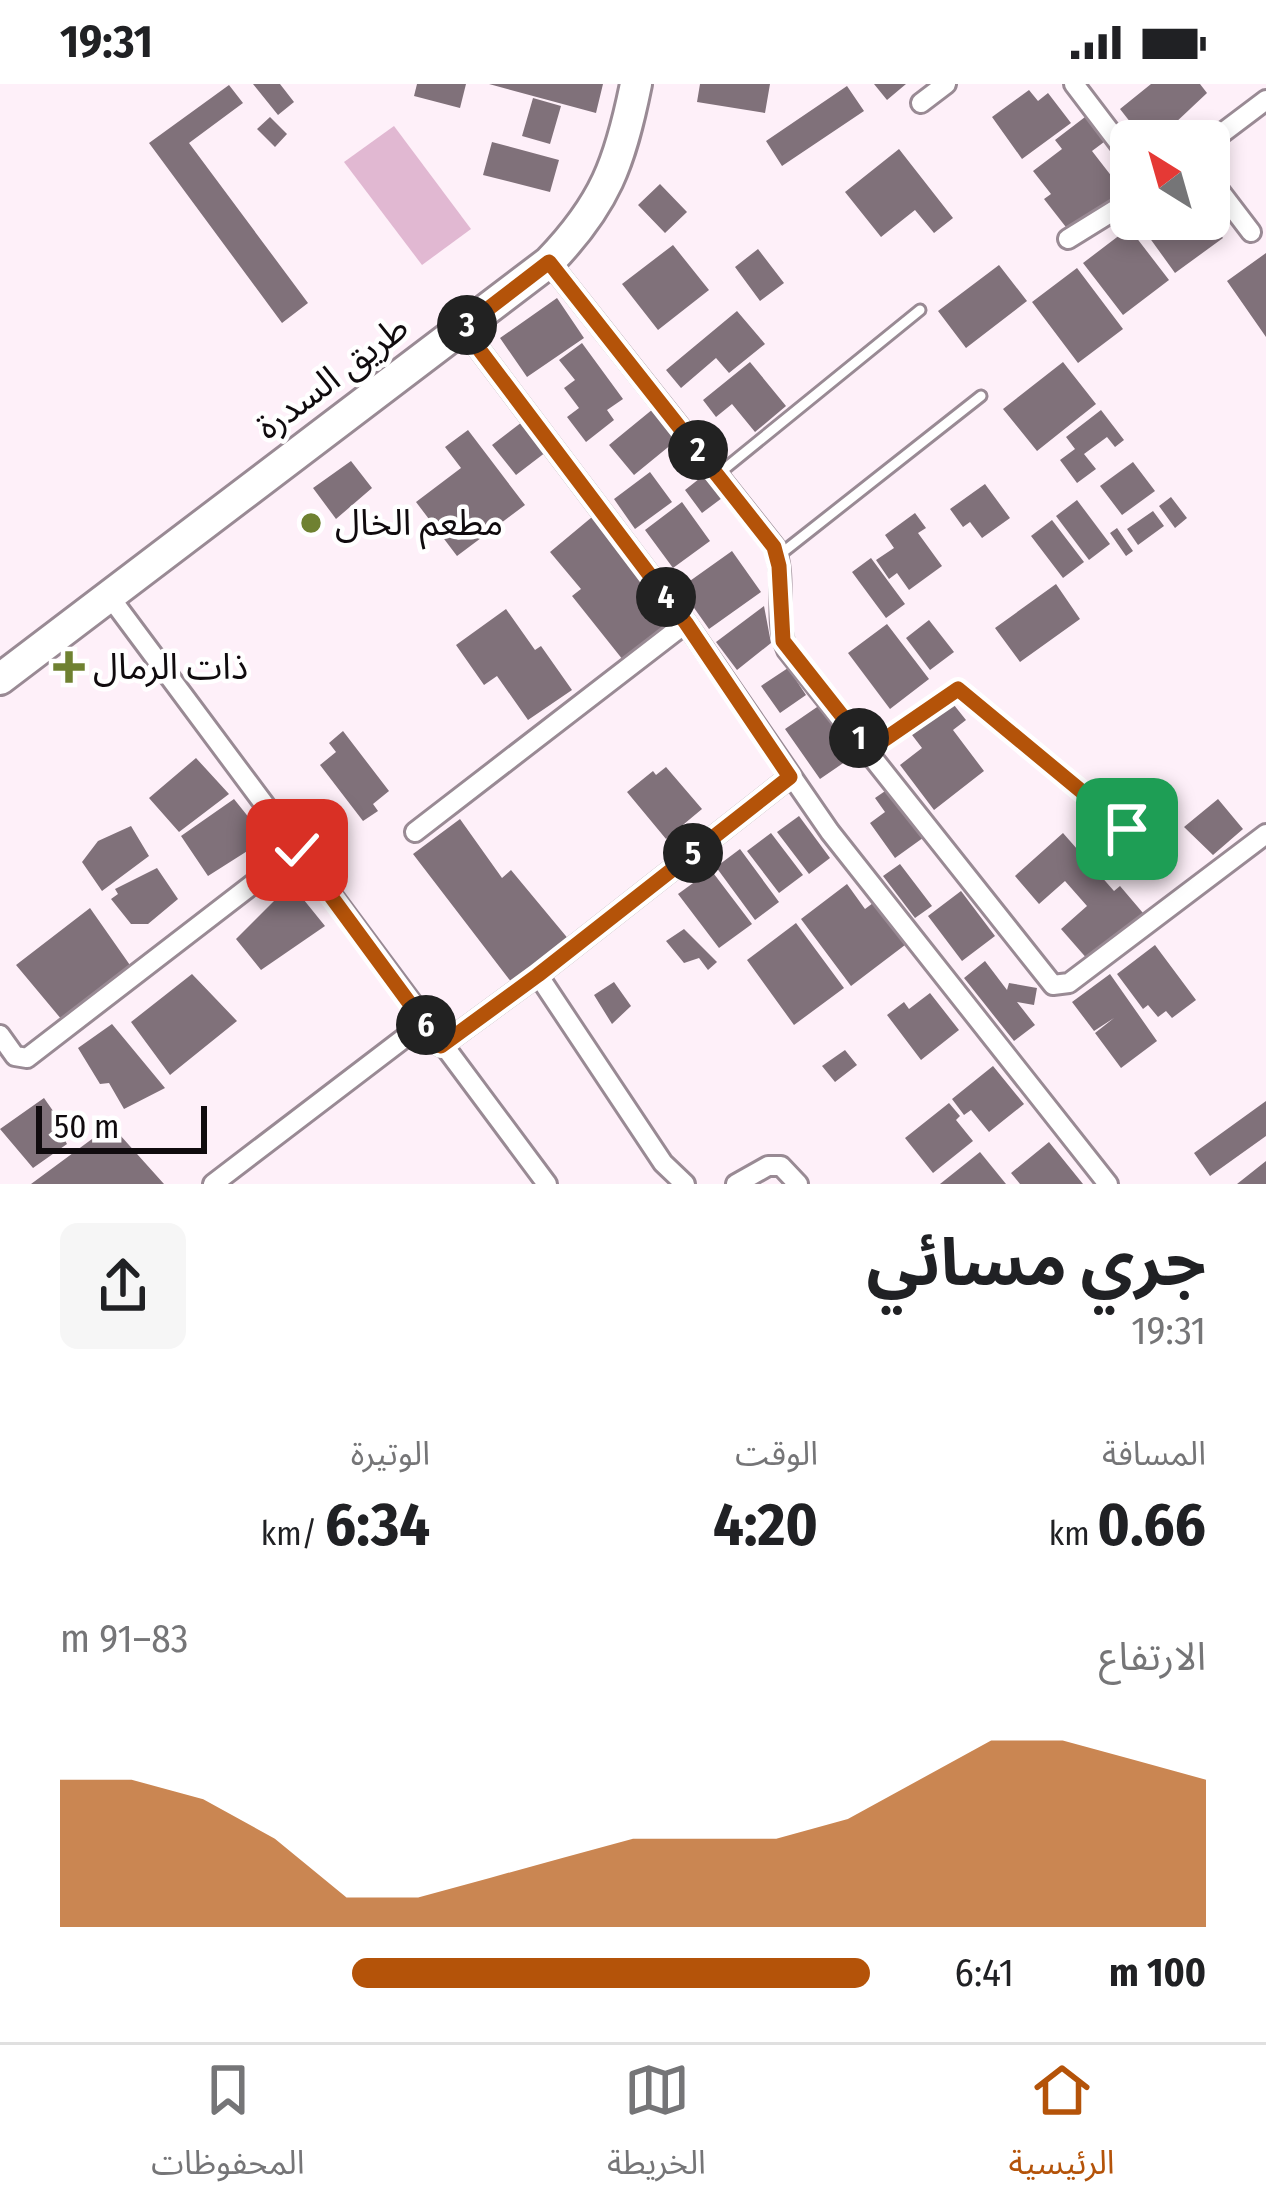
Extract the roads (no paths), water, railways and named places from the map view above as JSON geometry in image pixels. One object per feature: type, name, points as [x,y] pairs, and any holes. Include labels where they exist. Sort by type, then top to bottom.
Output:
[{"type":"main road","name":"طريق السدرة","points":[[0,679],[549,262],[582,228],[604,193],[626,134],[636,84]]},
{"type":"street","points":[[921,103],[946,84]]},
{"type":"street","points":[[1074,84],[1110,131]]},
{"type":"street","points":[[1230,127],[1266,100]]},
{"type":"street","points":[[1230,204],[1251,232]]},
{"type":"street","points":[[1068,239],[1110,213]]},
{"type":"street","points":[[549,262],[778,556],[783,641],[1053,985],[1069,983],[1266,834]]},
{"type":"street","points":[[463,328],[686,623],[790,777],[1108,1184]]},
{"type":"street","points":[[110,597],[547,1184]]},
{"type":"street","points":[[415,832],[686,623]]},
{"type":"street","points":[[441,1046],[790,777]]},
{"type":"street","points":[[0,1035],[15,1056],[27,1058],[297,850]]},
{"type":"street","points":[[538,975],[663,1163],[685,1184]]},
{"type":"street","points":[[212,1184],[424,1023]]},
{"type":"street","points":[[736,1184],[768,1166],[781,1166],[798,1184]]},
{"type":"lane","points":[[717,476],[920,310]]},
{"type":"lane","points":[[778,556],[981,396]]},
{"type":"lane","points":[[869,750],[958,689],[1127,829]]},
{"type":"place","name":"مطعم الخال","points":[[311,523]]},
{"type":"place","name":"ذات الرمال","points":[[69,667]]}]
